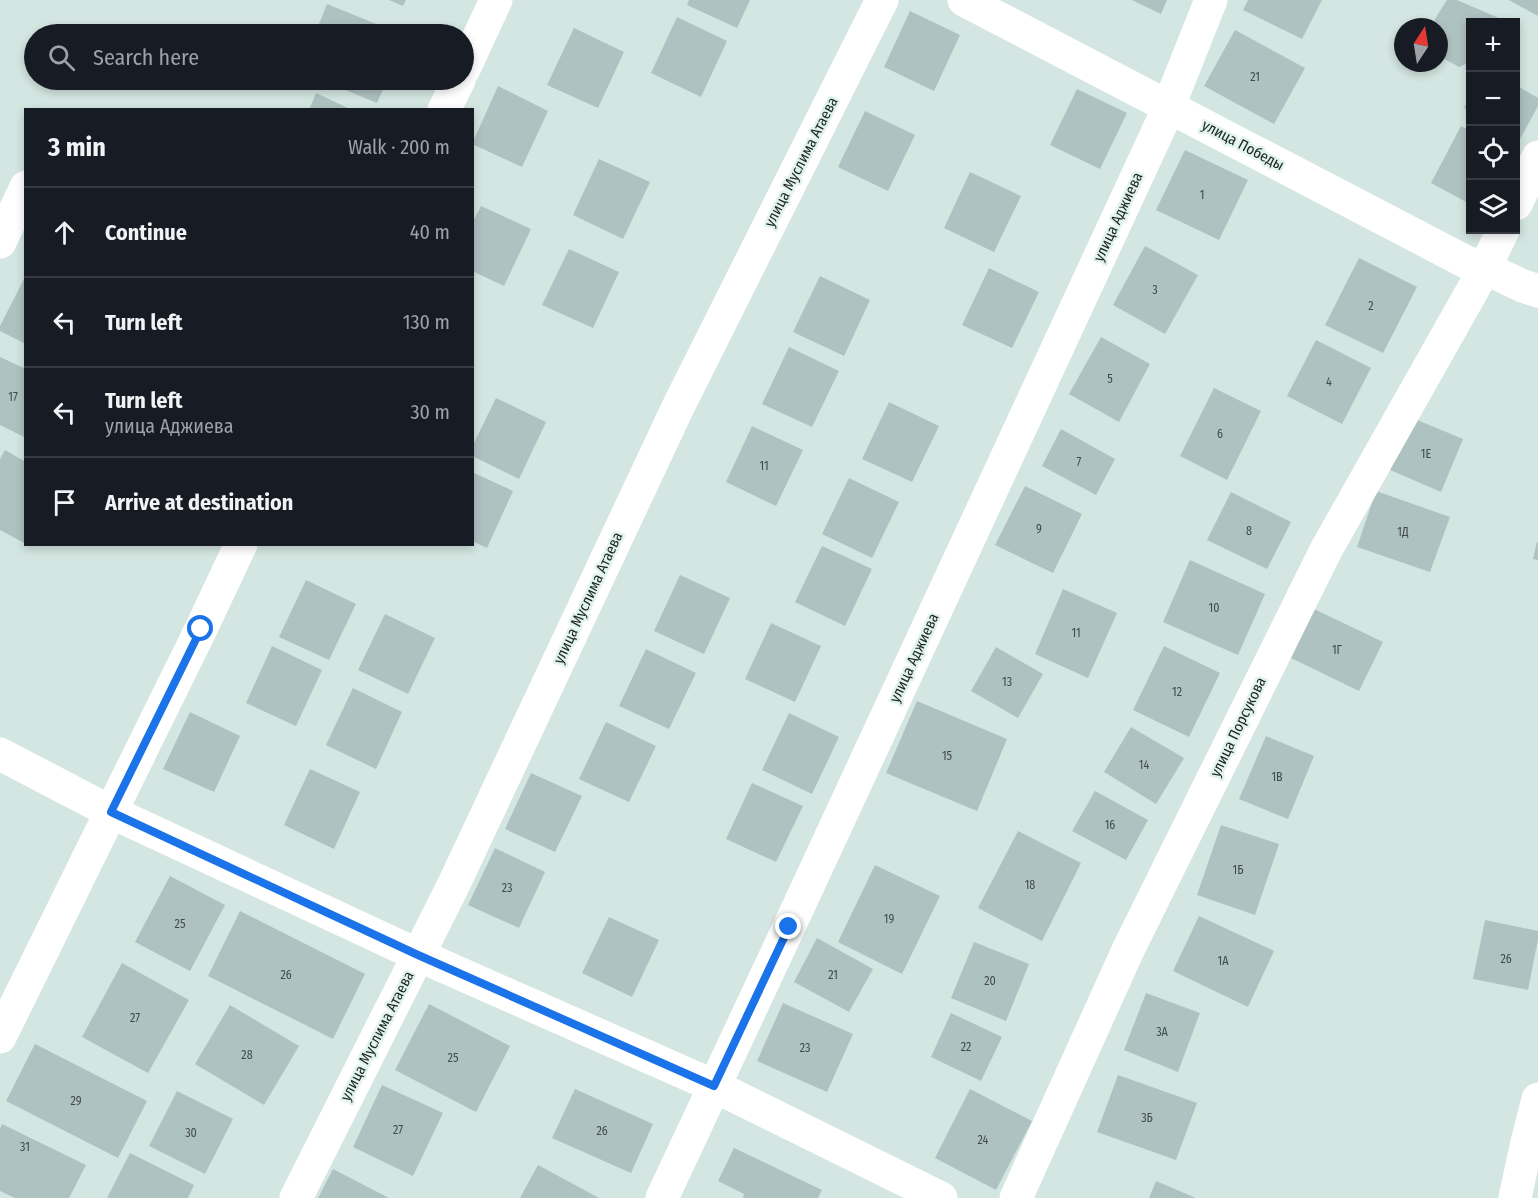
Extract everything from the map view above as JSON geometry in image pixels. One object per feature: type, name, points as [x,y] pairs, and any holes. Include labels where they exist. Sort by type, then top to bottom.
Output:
[{"type":"street","points":[[474,47],[496,0]]},
{"type":"street","name":"улица Муслима Атаева","points":[[296,1198],[452,888],[679,405],[882,0]]},
{"type":"street","name":"улица Победы","points":[[964,0],[1166,112],[1466,262],[1531,288]]},
{"type":"street","name":"улица Аджиева","points":[[662,1198],[1166,112],[1211,0]]},
{"type":"street","points":[[445,108],[454,90]]},
{"type":"street","points":[[1520,194],[1538,157]]},
{"type":"street","points":[[0,242],[24,191]]},
{"type":"street","name":"улица Порсукова","points":[[1016,1198],[1128,950],[1326,550],[1485,268],[1501,234]]},
{"type":"street","points":[[0,1036],[240,546]]},
{"type":"street","points":[[0,754],[111,812],[418,955],[714,1086],[941,1198]]},
{"type":"street","points":[[1515,1198],[1538,1099]]},
{"type":"building","points":[[389,0],[406,0],[403,6]]},
{"type":"building","points":[[689,0],[750,0],[737,28],[687,5]]},
{"type":"building","points":[[1132,0],[1167,0],[1161,14]]},
{"type":"building","points":[[1248,0],[1322,0],[1302,39],[1243,10]]},
{"type":"building","points":[[1447,0],[1457,0],[1499,18],[1466,18],[1466,64],[1459,67],[1448,61],[1448,18],[1436,18]]},
{"type":"building","points":[[1509,0],[1538,0],[1538,16]]},
{"type":"building","points":[[327,4],[376,24],[319,24]]},
{"type":"building","points":[[910,11],[960,35],[934,91],[884,67]]},
{"type":"building","points":[[677,17],[727,41],[701,97],[651,73]]},
{"type":"building","points":[[574,28],[624,52],[598,108],[547,85]]},
{"type":"building","points":[[1235,30],[1305,68],[1274,124],[1204,86]]},
{"type":"building","points":[[498,86],[548,111],[522,167],[474,145],[474,140]]},
{"type":"building","points":[[1520,87],[1538,98],[1538,106],[1520,139]]},
{"type":"building","points":[[1077,89],[1127,113],[1100,169],[1050,145]]},
{"type":"building","points":[[345,90],[383,90],[377,103]]},
{"type":"building","points":[[316,93],[348,108],[310,108]]},
{"type":"building","points":[[865,111],[915,135],[888,191],[838,167]]},
{"type":"building","points":[[1461,126],[1466,129],[1466,202],[1431,183]]},
{"type":"building","points":[[1185,150],[1248,180],[1219,240],[1156,210]]},
{"type":"building","points":[[599,159],[650,182],[623,239],[573,215]]},
{"type":"building","points":[[970,172],[1021,196],[994,252],[944,228]]},
{"type":"building","points":[[481,206],[531,229],[504,286],[474,272],[474,219]]},
{"type":"building","points":[[1145,246],[1198,275],[1165,334],[1113,305]]},
{"type":"building","points":[[569,249],[619,272],[593,328],[542,305]]},
{"type":"building","points":[[1359,258],[1417,287],[1383,353],[1325,325]]},
{"type":"building","points":[[989,268],[1039,292],[1012,348],[962,325]]},
{"type":"building","points":[[820,276],[870,300],[844,356],[793,332]]},
{"type":"building","points":[[24,279],[24,343],[0,331],[0,326]]},
{"type":"building","points":[[1101,337],[1150,364],[1119,422],[1069,394]]},
{"type":"building","points":[[1316,340],[1371,368],[1342,424],[1287,396]]},
{"type":"building","points":[[789,347],[839,371],[812,427],[762,404]]},
{"type":"building","points":[[0,357],[24,368],[24,437],[0,425]]},
{"type":"building","points":[[1214,388],[1261,411],[1227,480],[1180,456]]},
{"type":"building","points":[[496,398],[546,422],[519,479],[474,457],[474,443]]},
{"type":"building","points":[[889,402],[939,426],[912,482],[862,459]]},
{"type":"building","points":[[1410,417],[1463,439],[1441,492],[1388,469]]},
{"type":"building","points":[[752,426],[803,450],[776,506],[726,482]]},
{"type":"building","points":[[1061,429],[1115,459],[1096,495],[1042,466]]},
{"type":"building","points":[[5,450],[24,461],[24,543],[0,530],[0,459]]},
{"type":"building","points":[[474,473],[513,491],[487,548],[474,542]]},
{"type":"building","points":[[849,478],[899,502],[872,558],[822,534]]},
{"type":"building","points":[[1025,486],[1082,514],[1053,573],[995,545]]},
{"type":"building","points":[[1376,491],[1450,517],[1430,572],[1357,547]]},
{"type":"building","points":[[1231,492],[1291,522],[1267,569],[1207,540]]},
{"type":"building","points":[[1538,542],[1538,560],[1533,559]]},
{"type":"building","points":[[822,546],[872,569],[845,626],[795,602]]},
{"type":"building","points":[[1190,560],[1265,594],[1238,655],[1163,622]]},
{"type":"building","points":[[680,575],[730,598],[704,654],[654,631]]},
{"type":"building","points":[[306,580],[356,604],[329,660],[279,637]]},
{"type":"building","points":[[1063,589],[1117,613],[1088,678],[1035,654]]},
{"type":"building","points":[[1314,609],[1383,642],[1359,691],[1291,658]]},
{"type":"building","points":[[385,614],[435,638],[408,694],[358,670]]},
{"type":"building","points":[[771,623],[821,646],[795,702],[745,679]]},
{"type":"building","points":[[272,646],[322,670],[296,726],[246,703]]},
{"type":"building","points":[[1164,646],[1220,673],[1189,737],[1133,710]]},
{"type":"building","points":[[996,647],[1043,674],[1018,718],[971,691]]},
{"type":"building","points":[[646,649],[696,673],[669,729],[619,706]]},
{"type":"building","points":[[353,688],[402,712],[376,769],[326,745]]},
{"type":"building","points":[[917,701],[1007,739],[977,811],[886,773]]},
{"type":"building","points":[[190,712],[240,736],[214,792],[163,769]]},
{"type":"building","points":[[789,713],[839,737],[812,794],[762,770]]},
{"type":"building","points":[[606,722],[656,746],[629,802],[579,779]]},
{"type":"building","points":[[1131,727],[1184,758],[1156,804],[1104,772]]},
{"type":"building","points":[[1266,736],[1314,756],[1288,819],[1239,799]]},
{"type":"building","points":[[310,769],[360,792],[334,849],[284,825]]},
{"type":"building","points":[[531,773],[582,796],[555,852],[505,829]]},
{"type":"building","points":[[752,783],[803,806],[776,862],[726,839]]},
{"type":"building","points":[[1095,791],[1148,820],[1126,860],[1072,831]]},
{"type":"building","points":[[1221,825],[1279,844],[1255,915],[1197,895]]},
{"type":"building","points":[[1018,831],[1081,863],[1042,941],[978,908]]},
{"type":"building","points":[[495,848],[545,872],[519,928],[468,905]]},
{"type":"building","points":[[875,865],[940,896],[902,974],[838,942]]},
{"type":"building","points":[[170,876],[225,905],[190,971],[135,942]]},
{"type":"building","points":[[240,911],[365,974],[333,1039],[208,976]]},
{"type":"building","points":[[1199,916],[1274,951],[1248,1007],[1173,971]]},
{"type":"building","points":[[609,917],[659,940],[632,997],[582,973]]},
{"type":"building","points":[[1485,920],[1538,931],[1528,990],[1473,979]]},
{"type":"building","points":[[817,938],[873,969],[849,1012],[794,982]]},
{"type":"building","points":[[974,942],[1029,964],[1006,1021],[951,998]]},
{"type":"building","points":[[122,963],[189,1000],[148,1073],[82,1037]]},
{"type":"building","points":[[1146,993],[1200,1013],[1178,1072],[1124,1050]]},
{"type":"building","points":[[783,1003],[853,1034],[827,1092],[757,1061]]},
{"type":"building","points":[[429,1004],[510,1046],[476,1112],[395,1070]]},
{"type":"building","points":[[230,1005],[299,1046],[264,1105],[195,1064]]},
{"type":"building","points":[[951,1013],[1002,1037],[981,1081],[931,1057]]},
{"type":"building","points":[[35,1044],[147,1101],[118,1158],[6,1101]]},
{"type":"building","points":[[1118,1075],[1197,1103],[1176,1160],[1097,1132]]},
{"type":"building","points":[[382,1085],[443,1113],[413,1176],[353,1147]]},
{"type":"building","points":[[575,1089],[653,1124],[631,1173],[552,1138]]},
{"type":"building","points":[[970,1089],[1032,1121],[996,1190],[935,1158]]},
{"type":"building","points":[[177,1091],[233,1119],[205,1174],[149,1146]]},
{"type":"building","points":[[2,1124],[86,1165],[69,1198],[15,1198],[0,1191],[0,1129]]},
{"type":"building","points":[[734,1148],[822,1190],[818,1198],[743,1198],[744,1194],[718,1181]]},
{"type":"building","points":[[130,1153],[194,1185],[188,1198],[107,1198]]},
{"type":"building","points":[[538,1165],[599,1198],[520,1198]]},
{"type":"building","points":[[333,1169],[389,1198],[318,1198]]},
{"type":"building","points":[[1156,1181],[1196,1198],[1149,1198]]},
{"type":"route","points":[[201,629],[111,812],[418,955],[714,1086],[789,927]]}]
